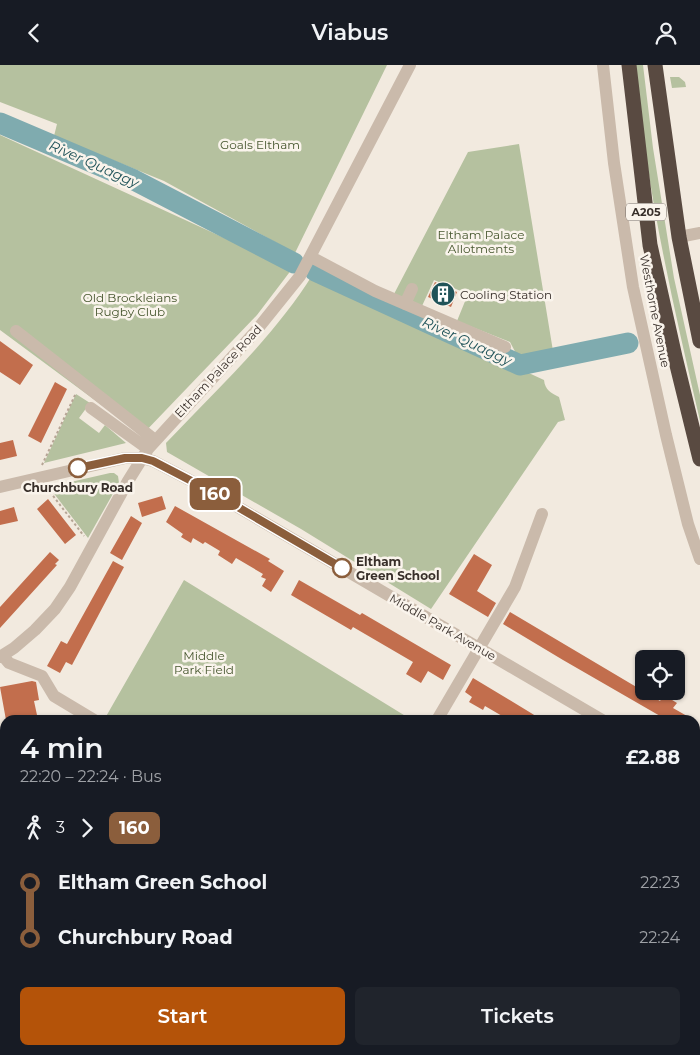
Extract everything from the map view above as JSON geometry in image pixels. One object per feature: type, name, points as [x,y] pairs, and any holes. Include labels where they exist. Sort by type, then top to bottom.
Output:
[{"type":"highway","name":"Westhorne Avenue","points":[[629,65],[650,245],[700,459]]},
{"type":"highway","name":"A205","points":[[655,65],[680,237],[700,341]]},
{"type":"street","name":"Eltham Palace Road","points":[[1,656],[36,630],[56,609],[148,449],[255,333],[300,276],[410,65]]},
{"type":"street","name":"Westhorne Avenue","points":[[603,65],[614,163],[633,287],[688,524],[700,559]]},
{"type":"street","points":[[680,237],[700,233]]},
{"type":"street","points":[[311,257],[375,291],[505,347]]},
{"type":"street","points":[[405,304],[412,289]]},
{"type":"street","points":[[16,331],[148,449]]},
{"type":"street","points":[[91,408],[148,449]]},
{"type":"street","name":"Middle Park Avenue","points":[[0,487],[125,458],[148,449],[166,467],[207,489],[593,715]]},
{"type":"street","points":[[440,715],[516,587],[542,514]]},
{"type":"street","points":[[1,656],[9,663],[42,676],[54,696],[86,715]]},
{"type":"path","points":[[89,541],[37,478],[75,393],[94,405],[91,408]]},
{"type":"green space","name":"Goals Eltham","points":[[0,65],[387,65],[295,253],[164,181],[54,136],[57,124],[0,102]]},
{"type":"green space","points":[[636,65],[643,65],[653,148],[674,278],[700,395],[700,421],[670,289],[653,200],[640,110]]},
{"type":"green space","points":[[670,77],[679,77],[685,82],[686,87],[672,88]]},
{"type":"green space","name":"Old Brockleians Rugby Club","points":[[0,135],[292,269],[257,315],[142,435],[0,330]]},
{"type":"green space","name":"Eltham Palace Allotments","points":[[519,144],[553,351],[520,361],[510,342],[457,321],[468,294],[434,280],[422,306],[394,294],[468,152]]},
{"type":"green space","points":[[313,274],[544,380],[547,389],[559,397],[565,420],[558,422],[431,609],[301,529],[167,452],[166,443],[263,341],[298,297]]},
{"type":"green space","points":[[76,394],[90,403],[79,418],[99,433],[105,425],[126,443],[44,463]]},
{"type":"green space","points":[[110,473],[118,476],[119,483],[88,538],[49,487]]},
{"type":"green space","name":"Middle Park Field","points":[[184,580],[404,715],[107,715]]},
{"type":"building","name":"Cooling Station","points":[[435,282],[457,292],[451,307],[428,297]]},
{"type":"building","points":[[0,341],[33,365],[20,385],[0,372]]},
{"type":"building","points":[[55,382],[67,389],[41,443],[28,436]]},
{"type":"building","points":[[13,440],[17,456],[0,460],[0,443]]},
{"type":"building","points":[[162,496],[166,509],[142,517],[138,503]]},
{"type":"building","points":[[48,499],[76,535],[65,544],[37,509]]},
{"type":"building","points":[[175,506],[270,559],[268,561],[284,571],[271,592],[262,586],[266,579],[261,577],[263,574],[236,558],[232,564],[218,555],[220,551],[205,542],[203,544],[193,538],[191,543],[181,537],[183,534],[166,522]]},
{"type":"building","points":[[14,507],[18,521],[0,525],[0,511]]},
{"type":"building","points":[[131,516],[142,523],[122,560],[110,553]]},
{"type":"building","points":[[50,552],[59,560],[55,564],[57,565],[0,628],[0,607]]},
{"type":"building","points":[[474,554],[492,565],[477,591],[496,603],[488,617],[449,594]]},
{"type":"building","points":[[113,561],[124,567],[72,665],[66,662],[60,673],[47,666],[61,641],[67,644]]},
{"type":"building","points":[[299,580],[360,615],[362,613],[451,665],[443,680],[428,671],[421,683],[406,674],[413,662],[353,627],[351,630],[291,595]]},
{"type":"building","points":[[510,612],[635,686],[635,700],[672,700],[677,703],[673,708],[685,715],[658,715],[503,624]]},
{"type":"building","points":[[473,678],[534,715],[500,715],[485,706],[483,710],[469,702],[472,697],[465,692]]},
{"type":"building","points":[[32,681],[36,682],[39,700],[34,701],[37,715],[5,715],[0,687]]},
{"type":"waterway","name":"River Quaggy","points":[[0,123],[134,180],[294,263]]},
{"type":"waterway","name":"River Quaggy","points":[[315,271],[520,365],[628,343]]},
{"type":"bus line","name":"160","points":[[78,468],[125,458],[142,458],[153,461],[207,489],[342,568]]},
{"type":"place","name":"Cooling Station","points":[[443,294]]},
{"type":"place","name":"Churchbury Road","points":[[78,468]]},
{"type":"place","name":"Eltham Green School","points":[[342,568]]}]
